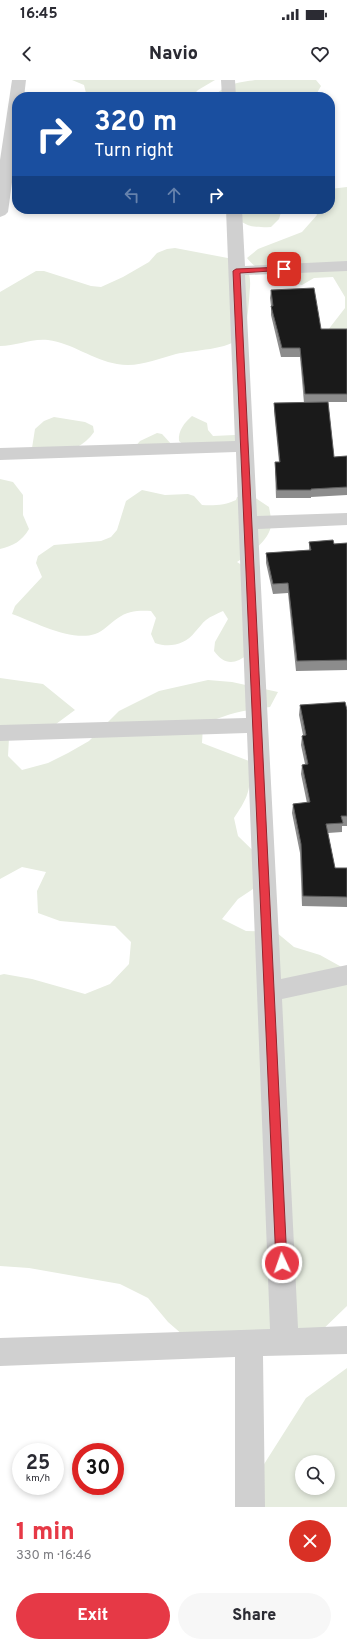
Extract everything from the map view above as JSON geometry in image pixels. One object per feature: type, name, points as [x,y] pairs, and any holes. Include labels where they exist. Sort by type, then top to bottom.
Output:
[{"type":"street","points":[[17,92],[19,80]]},
{"type":"street","points":[[228,80],[229,92]]},
{"type":"street","points":[[0,212],[12,129]]},
{"type":"street","points":[[234,214],[285,1342]]},
{"type":"street","points":[[236,271],[347,266]]},
{"type":"street","points":[[0,454],[244,446]]},
{"type":"street","points":[[248,523],[347,519]]},
{"type":"street","points":[[0,733],[257,725]]},
{"type":"street","points":[[269,992],[347,975]]},
{"type":"street","points":[[0,1352],[347,1340]]},
{"type":"street","points":[[249,1343],[250,1507]]},
{"type":"shaded area","points":[[72,80],[215,80],[196,92],[86,92],[84,85]]},
{"type":"shaded area","points":[[255,80],[316,80],[321,86],[318,92],[219,92],[227,86]]},
{"type":"shaded area","points":[[347,187],[347,355],[321,339],[345,308],[345,297],[333,277],[314,278],[302,285],[279,279],[265,273],[252,264],[247,258],[258,249],[302,232],[316,214],[335,214],[335,188]]},
{"type":"shaded area","points":[[232,214],[280,214],[279,219],[271,227],[251,226],[238,219]]},
{"type":"shaded area","points":[[175,248],[233,259],[245,266],[250,277],[249,306],[247,321],[241,337],[228,345],[176,354],[132,365],[108,362],[66,344],[48,340],[36,340],[0,346],[0,292],[36,271],[44,271],[91,286],[101,287],[123,277],[149,262],[157,253]]},
{"type":"shaded area","points":[[192,416],[207,423],[208,430],[213,436],[235,435],[237,442],[185,446],[179,441],[179,434],[184,424]]},
{"type":"shaded area","points":[[54,417],[85,422],[93,426],[94,432],[82,444],[56,457],[32,448],[35,429],[44,421]]},
{"type":"shaded area","points":[[157,433],[162,434],[172,445],[135,447],[140,441]]},
{"type":"shaded area","points":[[0,479],[13,482],[23,495],[23,515],[29,529],[17,542],[0,549]]},
{"type":"shaded area","points":[[142,490],[165,495],[188,494],[194,496],[202,505],[219,505],[228,503],[236,500],[237,497],[254,497],[269,507],[271,524],[269,532],[257,547],[237,562],[259,576],[248,654],[243,658],[230,662],[222,659],[214,651],[215,642],[228,619],[223,611],[206,620],[182,643],[171,645],[155,643],[151,634],[156,618],[151,611],[129,612],[115,620],[98,633],[86,636],[53,630],[12,614],[15,606],[42,577],[36,563],[38,556],[54,545],[101,541],[111,537],[117,530],[126,501]]},
{"type":"shaded area","points":[[0,678],[43,684],[75,710],[56,724],[9,738],[8,756],[22,770],[48,763],[89,741],[119,711],[159,691],[208,680],[232,682],[278,692],[270,707],[235,713],[203,725],[202,743],[249,761],[250,778],[248,791],[234,818],[238,836],[271,868],[259,885],[238,899],[222,919],[246,931],[276,932],[294,947],[320,955],[347,970],[347,1306],[316,1336],[191,1342],[168,1322],[148,1298],[120,1284],[29,1268],[0,1266],[0,975],[4,974],[32,979],[85,994],[110,984],[129,964],[131,942],[115,926],[60,921],[38,913],[37,891],[46,872],[22,867],[0,879]]},
{"type":"shaded area","points":[[347,1368],[347,1507],[242,1507],[249,1488],[306,1398]]},
{"type":"building","points":[[314,288],[321,329],[347,329],[347,394],[305,394],[300,348],[282,348],[271,306],[273,306],[271,290]]},
{"type":"building","points":[[328,402],[334,457],[347,456],[347,487],[311,490],[277,490],[275,462],[280,462],[274,403]]},
{"type":"building","points":[[333,540],[334,544],[347,543],[347,660],[297,661],[288,583],[273,584],[266,553],[311,550],[309,542]]},
{"type":"building","points":[[345,702],[347,710],[347,816],[341,816],[343,823],[326,824],[335,868],[347,868],[347,897],[303,896],[301,844],[293,804],[310,802],[302,765],[308,764],[302,736],[306,735],[300,705]]},
{"type":"route","points":[[282,1263],[236,271],[284,269]]}]
